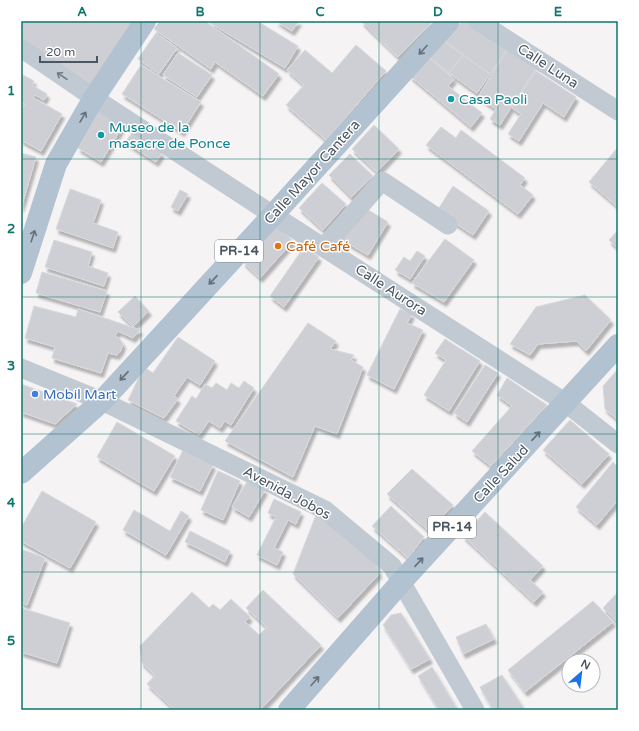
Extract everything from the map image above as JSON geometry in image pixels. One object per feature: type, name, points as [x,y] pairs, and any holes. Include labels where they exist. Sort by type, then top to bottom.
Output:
[{"type":"main road","points":[[21,273],[56,164],[94,98],[145,21]]},
{"type":"main road","name":"Calle Mayor Cantera","points":[[21,473],[102,401],[273,216],[449,21]]},
{"type":"main road","name":"Calle Salud","points":[[289,710],[402,581],[618,345]]},
{"type":"street","name":"Calle Luna","points":[[478,21],[618,111]]},
{"type":"street","name":"Calle Aurora","points":[[21,48],[273,216],[324,247],[566,403],[618,444]]},
{"type":"street","points":[[324,247],[382,181],[448,225]]},
{"type":"street","name":"Avenida Jobos","points":[[21,368],[102,401],[325,510],[392,566],[475,710]]},
{"type":"building","points":[[21,21],[133,21],[91,86],[21,40]]},
{"type":"building","points":[[160,21],[205,21],[279,74],[263,96],[215,62],[211,69],[154,29]]},
{"type":"building","points":[[212,21],[257,21],[298,46],[285,68],[210,23]]},
{"type":"building","points":[[276,21],[299,21],[292,31]]},
{"type":"building","points":[[361,21],[433,21],[398,57]]},
{"type":"building","points":[[463,21],[467,21],[507,50],[490,74],[444,41]]},
{"type":"building","points":[[156,33],[177,48],[159,74],[138,59]]},
{"type":"building","points":[[444,41],[463,55],[449,73],[429,57]]},
{"type":"building","points":[[356,45],[386,71],[326,140],[286,105],[304,85],[287,70],[305,50],[332,73]]},
{"type":"building","points":[[507,50],[536,68],[500,125],[490,119],[496,109],[478,97]]},
{"type":"building","points":[[178,53],[212,75],[197,97],[163,75]]},
{"type":"building","points":[[463,55],[490,74],[477,93],[449,73]]},
{"type":"building","name":"Casa Paoli","points":[[427,56],[454,79],[448,86],[482,113],[471,127],[410,76]]},
{"type":"building","points":[[141,65],[201,102],[182,132],[122,94]]},
{"type":"building","points":[[536,71],[576,97],[564,117],[543,103],[519,141],[508,134],[521,114],[512,108]]},
{"type":"building","points":[[21,74],[34,81],[32,85],[47,94],[44,100],[35,95],[33,98],[62,114],[41,151],[21,140],[21,111],[25,104],[21,101]]},
{"type":"building","name":"Museo de la masacre de Ponce","points":[[101,108],[125,122],[101,162],[78,148]]},
{"type":"building","points":[[374,125],[399,149],[377,172],[352,149]]},
{"type":"building","points":[[441,127],[456,138],[461,130],[525,178],[520,185],[533,195],[518,214],[426,145]]},
{"type":"building","points":[[132,133],[162,153],[156,162],[125,142]]},
{"type":"building","points":[[618,147],[618,207],[589,182]]},
{"type":"building","points":[[21,153],[36,157],[21,208]]},
{"type":"building","points":[[350,154],[373,176],[351,197],[329,175]]},
{"type":"building","points":[[322,183],[346,204],[323,230],[299,208]]},
{"type":"building","points":[[453,186],[489,211],[473,235],[437,211]]},
{"type":"building","points":[[70,189],[101,200],[93,223],[118,232],[113,248],[56,229]]},
{"type":"building","points":[[180,190],[188,194],[178,211],[171,207]]},
{"type":"building","points":[[362,206],[388,222],[368,255],[341,239]]},
{"type":"building","points":[[276,225],[293,241],[260,278],[243,262]]},
{"type":"building","points":[[618,230],[618,249],[609,240]]},
{"type":"building","points":[[445,239],[474,260],[444,302],[412,283]]},
{"type":"building","points":[[54,240],[92,252],[88,266],[108,273],[104,286],[45,267]]},
{"type":"building","points":[[304,247],[319,257],[284,307],[270,296]]},
{"type":"building","points":[[417,251],[425,256],[410,279],[395,270],[404,257],[410,261]]},
{"type":"building","points":[[42,272],[107,291],[100,312],[36,293]]},
{"type":"building","points":[[585,295],[611,320],[586,351],[576,341],[538,344],[530,355],[510,344],[536,307]]},
{"type":"building","points":[[135,296],[149,311],[133,327],[118,312]]},
{"type":"building","points":[[34,306],[76,317],[78,309],[140,330],[133,338],[118,331],[115,336],[120,339],[123,344],[121,350],[117,355],[108,353],[101,373],[52,358],[55,347],[25,338]]},
{"type":"building","points":[[400,309],[412,314],[407,323],[423,330],[394,389],[367,375]]},
{"type":"building","points":[[308,323],[336,341],[330,349],[354,355],[351,360],[363,367],[337,434],[315,426],[293,477],[225,441]]},
{"type":"building","points":[[178,337],[215,361],[200,385],[187,377],[174,396],[178,399],[164,418],[128,400],[144,367],[153,373]]},
{"type":"building","points":[[445,339],[480,361],[449,411],[424,395],[446,360],[435,353]]},
{"type":"building","points":[[485,365],[498,373],[467,422],[454,413]]},
{"type":"building","points":[[618,369],[618,420],[605,409],[603,386]]},
{"type":"building","points":[[507,378],[547,405],[491,466],[472,451],[512,406],[497,395]]},
{"type":"building","points":[[244,381],[254,388],[231,425],[225,421],[220,428],[209,421],[199,435],[176,421],[192,396],[196,399],[205,384],[212,388],[216,383],[227,390],[231,383],[239,388]]},
{"type":"building","name":"Mobil Mart","points":[[21,384],[77,404],[55,424],[21,412]]},
{"type":"building","points":[[570,420],[609,454],[582,484],[543,450]]},
{"type":"building","points":[[117,422],[175,456],[154,491],[97,457]]},
{"type":"building","points":[[183,450],[213,465],[200,491],[170,477]]},
{"type":"building","points":[[613,462],[618,467],[618,500],[597,525],[576,507]]},
{"type":"building","points":[[412,469],[453,505],[429,531],[387,494]]},
{"type":"building","points":[[218,471],[240,481],[223,520],[201,510]]},
{"type":"building","points":[[248,480],[265,490],[249,517],[232,507]]},
{"type":"building","points":[[42,491],[96,522],[70,568],[21,541],[21,528]]},
{"type":"building","points":[[274,499],[301,512],[296,524],[288,520],[274,548],[283,552],[277,565],[257,555],[276,517],[268,513]]},
{"type":"building","points":[[391,506],[424,537],[408,558],[372,526]]},
{"type":"building","points":[[134,510],[170,531],[181,511],[189,516],[166,555],[123,530]]},
{"type":"building","points":[[485,512],[543,566],[530,580],[543,592],[534,602],[463,536]]},
{"type":"building","points":[[316,515],[374,554],[379,574],[338,618],[293,574]]},
{"type":"building","points":[[190,531],[230,551],[225,562],[185,542]]},
{"type":"building","points":[[21,549],[45,558],[27,605],[21,602]]},
{"type":"building","points":[[263,590],[321,645],[260,710],[175,710],[147,684],[155,675],[142,663],[140,646],[192,592],[209,608],[213,604],[220,610],[231,599],[250,617],[245,622],[259,635],[267,627],[246,608]]},
{"type":"building","points":[[618,592],[618,623],[603,608]]},
{"type":"building","points":[[593,601],[613,622],[574,653],[561,653],[561,663],[525,692],[508,670]]},
{"type":"building","points":[[21,608],[70,623],[57,663],[21,652]]},
{"type":"building","points":[[401,613],[430,659],[411,669],[383,625],[391,615]]},
{"type":"building","points":[[486,624],[494,639],[463,654],[456,637]]},
{"type":"building","points":[[432,667],[458,710],[439,710],[418,676]]},
{"type":"building","points":[[502,675],[525,710],[493,710],[480,687]]},
{"type":"place","name":"Casa Paoli","points":[[451,99]]},
{"type":"place","name":"Museo de la masacre de Ponce","points":[[101,135]]},
{"type":"place","name":"Café Café","points":[[278,246]]},
{"type":"place","name":"Mobil Mart","points":[[35,394]]}]
